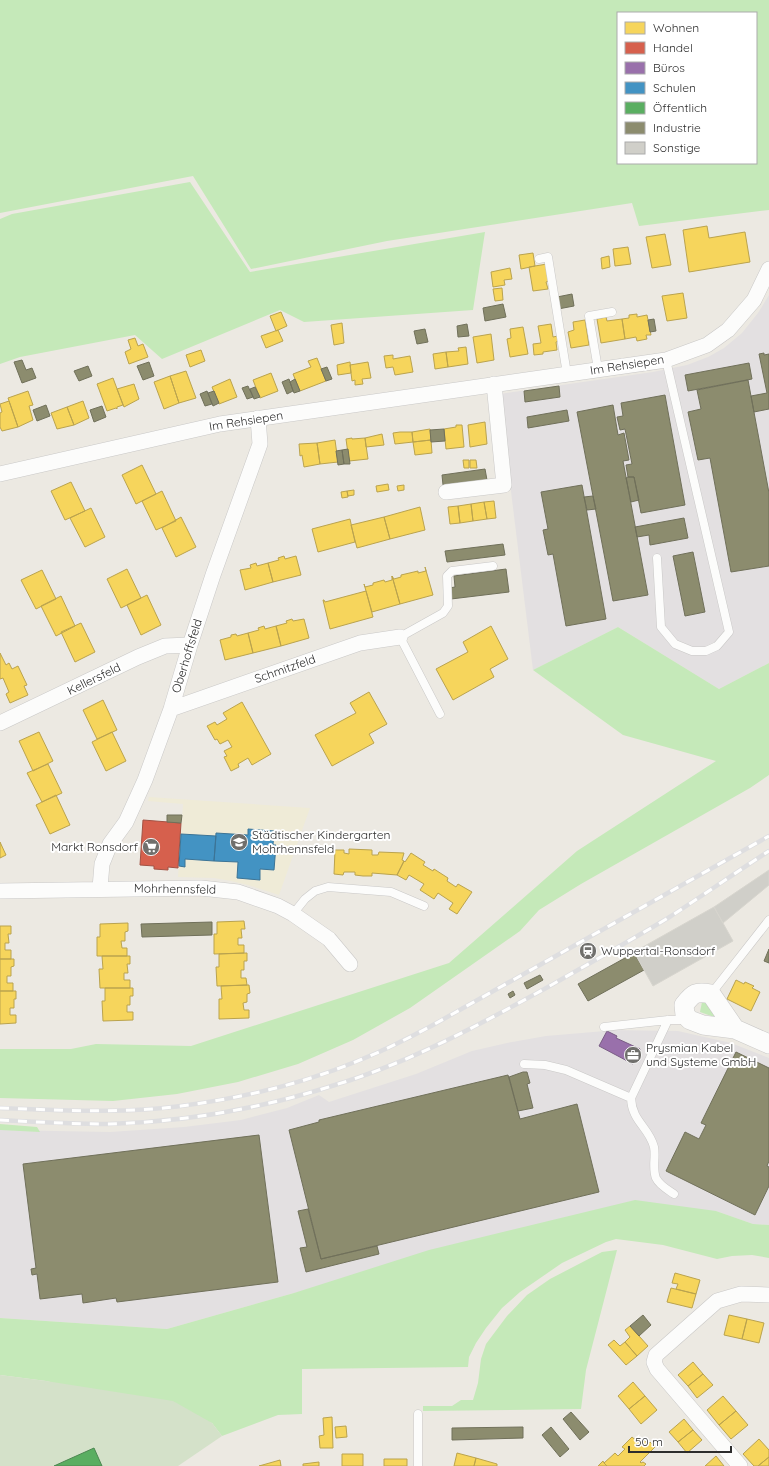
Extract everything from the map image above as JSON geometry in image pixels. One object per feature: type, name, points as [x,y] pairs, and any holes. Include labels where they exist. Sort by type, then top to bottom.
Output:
[{"type":"street","name":"Im Rehsiepen","points":[[0,474],[220,424],[666,360],[707,345],[728,330],[754,300],[769,269]]},
{"type":"street","points":[[446,492],[504,485],[494,384]]},
{"type":"street","name":"Oberhoffsfeld","points":[[100,888],[102,864],[110,844],[126,822],[145,780],[171,709],[190,645],[229,529],[260,444],[258,418]]},
{"type":"street","name":"Schmitzfeld","points":[[171,709],[360,643],[400,636]]},
{"type":"street","name":"Kellersfeld","points":[[0,724],[138,657],[165,646],[190,645]]},
{"type":"street","name":"Mohrhennsfeld","points":[[0,891],[100,888],[201,888],[238,892],[278,906],[293,914],[329,939],[350,964]]},
{"type":"street","points":[[735,1029],[711,994],[698,992],[690,997],[684,1005],[686,1015],[690,1020],[703,1025],[735,1029],[769,1044]]},
{"type":"street","points":[[740,1466],[657,1369],[654,1362],[656,1355],[717,1301],[741,1294],[769,1295]]},
{"type":"lane","points":[[539,259],[548,257],[567,374]]},
{"type":"lane","points":[[598,369],[588,316],[612,312]]},
{"type":"lane","points":[[657,558],[661,626],[675,644],[692,651],[706,651],[717,646],[729,632],[666,360]]},
{"type":"lane","points":[[440,714],[400,636],[443,613],[448,606],[447,576],[452,571],[493,566]]},
{"type":"lane","points":[[293,914],[305,899],[315,891],[328,887],[391,892],[424,906]]},
{"type":"lane","points":[[711,994],[769,920]]},
{"type":"lane","points":[[668,1020],[631,1098],[632,1108],[638,1121],[650,1137],[654,1149],[654,1169],[656,1178],[662,1186],[674,1194]]},
{"type":"lane","points":[[604,1028],[668,1020],[690,1020]]},
{"type":"lane","points":[[524,1064],[545,1065],[566,1070],[631,1098]]},
{"type":"lane","points":[[418,1414],[418,1466]]},
{"type":"shaded area","points":[[769,295],[769,663],[719,689],[618,627],[533,670],[499,394],[653,372],[687,365],[708,357],[724,348],[742,333],[758,313]]},
{"type":"shaded area","name":"Städtischer Kindergarten Mohrhennsfeld","points":[[149,797],[310,808],[279,895],[231,881],[214,878],[178,877],[183,804],[148,801]]},
{"type":"shaded area","points":[[606,1030],[678,1031],[731,1043],[769,1058],[769,1225],[753,1224],[716,1211],[294,1293],[167,1329],[0,1318],[0,1130],[110,1132],[184,1127],[241,1120],[287,1108],[319,1095],[329,1102],[416,1074],[472,1051],[546,1036]]},
{"type":"green space","points":[[0,0],[769,0],[769,210],[639,226],[632,203],[387,241],[251,269],[193,176],[0,213]]},
{"type":"green space","points":[[190,182],[250,272],[485,232],[473,310],[304,322],[280,310],[162,359],[135,335],[20,357],[0,364],[0,219],[12,214]]},
{"type":"green space","points":[[618,627],[719,689],[769,663],[769,775],[750,788],[581,884],[539,910],[520,931],[410,1008],[353,1040],[298,1064],[238,1082],[177,1094],[113,1101],[0,1098],[0,1049],[71,1049],[96,1044],[191,1046],[449,963],[577,851],[716,761],[623,735],[533,670]]},
{"type":"green space","points":[[707,1000],[717,1018],[700,1012],[702,1002]]},
{"type":"green space","points":[[0,1124],[37,1127],[40,1132],[0,1130]]},
{"type":"green space","points":[[635,1200],[716,1211],[753,1224],[769,1225],[769,1258],[752,1255],[732,1256],[717,1259],[663,1245],[616,1239],[606,1242],[562,1263],[520,1292],[502,1308],[476,1343],[469,1357],[468,1367],[302,1369],[302,1414],[278,1415],[222,1436],[212,1423],[46,1381],[0,1375],[0,1318],[167,1329],[294,1293],[429,1250]]},
{"type":"green space","points":[[617,1250],[586,1370],[581,1409],[423,1411],[423,1406],[452,1406],[461,1400],[473,1400],[478,1383],[481,1359],[486,1344],[507,1316],[527,1295],[550,1279],[602,1252]]},
{"type":"green space","points":[[0,1375],[173,1401],[212,1423],[222,1436],[178,1466],[0,1466]]},
{"type":"building: Wohnen","points":[[707,226],[709,238],[745,232],[750,262],[689,272],[683,230]]},
{"type":"building: Wohnen","points":[[665,234],[671,265],[652,268],[646,237]]},
{"type":"building: Wohnen","points":[[628,247],[631,264],[615,266],[613,249]]},
{"type":"building: Wohnen","points":[[533,253],[535,266],[521,269],[519,255]]},
{"type":"building: Wohnen","points":[[609,256],[610,267],[602,269],[601,258]]},
{"type":"building: Wohnen","points":[[547,264],[549,281],[546,282],[548,289],[533,291],[529,267]]},
{"type":"building: Wohnen","points":[[510,268],[512,279],[504,280],[505,285],[493,287],[491,272]]},
{"type":"building: Wohnen","points":[[502,288],[503,300],[495,301],[493,289]]},
{"type":"building: Wohnen","points":[[683,293],[687,318],[667,321],[662,296]]},
{"type":"building: Wohnen","points":[[281,312],[287,326],[276,331],[270,316]]},
{"type":"building: Wohnen","points":[[637,314],[637,317],[647,315],[651,335],[646,335],[647,339],[637,341],[636,337],[625,339],[622,319],[629,318],[629,315]]},
{"type":"building: Wohnen","points":[[606,317],[607,321],[622,319],[625,339],[601,343],[597,319]]},
{"type":"building: Wohnen","points":[[585,320],[589,345],[571,348],[568,332],[574,330],[573,322]]},
{"type":"building: Wohnen","points":[[342,323],[344,343],[334,345],[331,325]]},
{"type":"building: Wohnen","points":[[551,324],[553,337],[558,336],[559,341],[556,342],[557,350],[534,355],[533,344],[541,343],[538,326]]},
{"type":"building: Wohnen","points":[[523,327],[528,354],[510,357],[507,339],[511,338],[510,329]]},
{"type":"building: Wohnen","points":[[278,330],[283,341],[266,348],[261,336]]},
{"type":"building: Wohnen","points":[[491,334],[494,360],[477,363],[473,337]]},
{"type":"building: Wohnen","points":[[135,338],[138,346],[143,344],[148,357],[129,364],[125,352],[131,349],[128,340]]},
{"type":"building: Wohnen","points":[[466,347],[468,364],[448,367],[446,352],[459,351],[458,348]]},
{"type":"building: Wohnen","points":[[201,350],[205,361],[190,367],[186,355]]},
{"type":"building: Wohnen","points":[[446,352],[448,367],[435,369],[433,354]]},
{"type":"building: Wohnen","points":[[393,355],[393,359],[410,356],[413,372],[395,375],[393,367],[386,368],[384,356]]},
{"type":"building: Wohnen","points":[[317,358],[326,381],[300,391],[293,374],[311,367],[308,361]]},
{"type":"building: Wohnen","points":[[350,362],[351,373],[338,375],[337,365]]},
{"type":"building: Wohnen","points":[[368,362],[371,378],[362,379],[363,384],[355,385],[355,380],[352,381],[350,365]]},
{"type":"building: Wohnen","points":[[186,371],[196,398],[179,403],[170,376]]},
{"type":"building: Wohnen","points":[[271,373],[278,391],[260,398],[253,380]]},
{"type":"building: Wohnen","points":[[170,376],[179,403],[164,409],[154,382]]},
{"type":"building: Wohnen","points":[[113,378],[123,405],[117,407],[117,409],[107,411],[97,384]]},
{"type":"building: Wohnen","points":[[230,379],[237,397],[219,404],[212,387]]},
{"type":"building: Wohnen","points":[[134,384],[139,399],[124,407],[117,389]]},
{"type":"building: Wohnen","points":[[28,391],[33,405],[29,406],[33,420],[18,427],[8,398]]},
{"type":"building: Wohnen","points":[[9,401],[18,427],[2,431],[0,427],[0,413],[2,412],[0,404]]},
{"type":"building: Wohnen","points":[[83,401],[89,418],[74,425],[67,407]]},
{"type":"building: Wohnen","points":[[67,407],[74,425],[57,429],[51,413]]},
{"type":"building: Wohnen","points":[[485,422],[487,444],[470,447],[468,425]]},
{"type":"building: Wohnen","points":[[456,425],[462,425],[464,447],[446,449],[444,429],[456,427]]},
{"type":"building: Wohnen","points":[[430,429],[431,440],[413,442],[412,432]]},
{"type":"building: Wohnen","points":[[412,432],[413,442],[395,444],[393,433]]},
{"type":"building: Wohnen","points":[[382,434],[384,445],[366,447],[365,438]]},
{"type":"building: Wohnen","points":[[365,438],[368,459],[349,461],[346,439]]},
{"type":"building: Wohnen","points":[[335,440],[338,462],[320,464],[317,443]]},
{"type":"building: Wohnen","points":[[431,440],[432,453],[415,455],[413,442]]},
{"type":"building: Wohnen","points":[[317,443],[320,464],[304,467],[302,455],[300,456],[299,444]]},
{"type":"building: Wohnen","points":[[463,460],[469,460],[469,468],[464,468]]},
{"type":"building: Wohnen","points":[[470,460],[476,460],[477,468],[470,468]]},
{"type":"building: Wohnen","points":[[142,465],[156,494],[136,504],[122,475]]},
{"type":"building: Wohnen","points":[[71,482],[85,511],[65,520],[51,491]]},
{"type":"building: Wohnen","points":[[388,484],[389,490],[377,492],[376,486]]},
{"type":"building: Wohnen","points":[[404,485],[404,490],[398,491],[397,486]]},
{"type":"building: Wohnen","points":[[354,490],[354,495],[348,496],[347,491]]},
{"type":"building: Wohnen","points":[[162,491],[176,521],[156,530],[142,501]]},
{"type":"building: Wohnen","points":[[347,491],[348,497],[342,498],[341,492]]},
{"type":"building: Wohnen","points":[[494,501],[496,518],[487,519],[484,502]]},
{"type":"building: Wohnen","points":[[484,502],[487,519],[473,521],[471,504]]},
{"type":"building: Wohnen","points":[[471,504],[473,521],[460,523],[458,506]]},
{"type":"building: Wohnen","points":[[458,506],[460,523],[450,524],[448,507]]},
{"type":"building: Wohnen","points":[[420,507],[425,530],[390,539],[384,517]]},
{"type":"building: Wohnen","points":[[91,508],[105,537],[85,547],[70,518]]},
{"type":"building: Wohnen","points":[[181,517],[196,547],[176,557],[162,528]]},
{"type":"building: Wohnen","points":[[384,517],[390,539],[357,548],[351,525]]},
{"type":"building: Wohnen","points":[[350,519],[355,542],[318,552],[312,529]]},
{"type":"building: Wohnen","points":[[284,556],[285,559],[296,556],[301,575],[273,582],[268,563],[279,560],[278,558]]},
{"type":"building: Wohnen","points":[[256,563],[257,566],[268,563],[273,582],[245,590],[240,570],[251,568],[250,565]]},
{"type":"building: Wohnen","points":[[425,567],[433,595],[400,604],[392,576],[394,579],[401,577],[401,575],[418,571],[418,573],[426,571]]},
{"type":"building: Wohnen","points":[[127,569],[141,598],[121,608],[107,579]]},
{"type":"building: Wohnen","points":[[42,570],[56,599],[36,609],[21,580]]},
{"type":"building: Wohnen","points":[[392,576],[400,604],[372,612],[364,584],[365,587],[384,580],[385,582],[392,580]]},
{"type":"building: Wohnen","points":[[366,591],[373,617],[330,629],[323,600],[325,602]]},
{"type":"building: Wohnen","points":[[147,595],[161,625],[141,635],[127,605]]},
{"type":"building: Wohnen","points":[[61,596],[75,626],[56,636],[41,606]]},
{"type":"building: Wohnen","points":[[292,619],[293,621],[304,619],[309,638],[281,646],[276,626],[287,623],[286,621]]},
{"type":"building: Wohnen","points":[[81,623],[95,652],[75,662],[61,632]]},
{"type":"building: Wohnen","points":[[264,626],[265,629],[276,626],[281,646],[253,653],[248,633],[259,630],[258,628]]},
{"type":"building: Wohnen","points":[[491,626],[508,659],[490,669],[494,677],[453,700],[436,669],[468,652],[463,642]]},
{"type":"building: Wohnen","points":[[248,633],[253,653],[225,660],[220,640],[231,637],[231,635],[236,634],[237,636]]},
{"type":"building: Wohnen","points":[[0,653],[6,665],[9,663],[12,669],[18,666],[27,685],[24,686],[28,695],[10,703],[6,694],[9,692],[3,678],[0,679]]},
{"type":"building: Wohnen","points":[[369,692],[387,724],[369,734],[374,743],[332,766],[315,735],[356,713],[350,703]]},
{"type":"building: Wohnen","points":[[103,700],[117,730],[97,739],[83,710]]},
{"type":"building: Wohnen","points":[[242,702],[271,754],[252,765],[248,758],[238,764],[239,767],[231,771],[224,757],[227,756],[224,751],[232,747],[228,740],[220,744],[217,739],[215,740],[207,726],[215,722],[217,725],[227,719],[223,713]]},
{"type":"building: Wohnen","points":[[39,732],[53,761],[33,771],[19,741]]},
{"type":"building: Wohnen","points":[[112,732],[126,761],[106,771],[92,742]]},
{"type":"building: Wohnen","points":[[48,764],[62,793],[42,802],[27,773]]},
{"type":"building: Wohnen","points":[[56,795],[70,825],[50,834],[36,805]]},
{"type":"building: Wohnen","points":[[0,842],[6,855],[0,858]]},
{"type":"building: Wohnen","points":[[349,849],[372,850],[372,855],[378,855],[379,852],[404,853],[402,860],[404,861],[397,875],[372,873],[372,876],[363,876],[355,875],[355,872],[344,872],[343,875],[334,874],[335,850],[344,850],[344,853],[349,854]]},
{"type":"building: Wohnen","points":[[411,853],[425,862],[423,865],[433,871],[434,869],[448,878],[447,881],[456,887],[458,884],[472,892],[457,914],[449,909],[453,903],[438,893],[434,899],[420,890],[424,884],[409,875],[406,880],[397,875],[404,861],[405,862]]},
{"type":"building: Wohnen","points":[[244,921],[245,929],[241,929],[242,938],[238,938],[238,945],[244,945],[244,953],[214,954],[214,934],[217,934],[217,922]]},
{"type":"building: Wohnen","points":[[128,923],[128,931],[125,932],[125,941],[121,941],[122,948],[127,948],[127,956],[97,956],[97,937],[100,937],[100,924]]},
{"type":"building: Wohnen","points":[[0,926],[11,926],[11,934],[8,934],[9,943],[5,943],[5,950],[11,950],[11,959],[0,959]]},
{"type":"building: Wohnen","points":[[247,953],[247,961],[244,961],[244,970],[241,970],[241,978],[246,978],[247,985],[217,986],[216,967],[219,967],[219,954]]},
{"type":"building: Wohnen","points":[[102,956],[130,956],[130,964],[127,964],[128,973],[124,973],[124,980],[130,980],[130,988],[100,988],[99,969],[103,969]]},
{"type":"building: Wohnen","points":[[0,959],[14,959],[14,966],[11,967],[11,976],[7,976],[7,983],[13,983],[13,991],[0,991]]},
{"type":"building: Wohnen","points":[[736,980],[744,984],[745,982],[754,986],[752,988],[760,992],[751,1011],[727,999]]},
{"type":"building: Wohnen","points":[[249,985],[250,993],[247,994],[247,1002],[243,1003],[244,1010],[249,1010],[249,1018],[219,1019],[219,999],[222,999],[221,986]]},
{"type":"building: Wohnen","points":[[105,988],[133,988],[133,996],[130,996],[130,1005],[127,1005],[127,1012],[133,1012],[133,1020],[103,1021],[102,1001],[105,1001]]},
{"type":"building: Wohnen","points":[[0,991],[16,991],[14,1008],[10,1008],[10,1015],[16,1015],[16,1023],[0,1024]]},
{"type":"building: Wohnen","points":[[675,1273],[700,1280],[696,1294],[676,1289],[678,1284],[672,1283]]},
{"type":"building: Wohnen","points":[[671,1288],[696,1294],[692,1308],[667,1302]]},
{"type":"building: Wohnen","points":[[729,1315],[747,1319],[742,1339],[724,1335]]},
{"type":"building: Wohnen","points":[[747,1319],[764,1323],[759,1343],[742,1339]]},
{"type":"building: Wohnen","points":[[630,1326],[648,1346],[637,1356],[625,1342],[630,1337],[625,1330]]},
{"type":"building: Wohnen","points":[[614,1340],[620,1346],[625,1342],[637,1356],[626,1365],[608,1345]]},
{"type":"building: Wohnen","points":[[693,1362],[703,1374],[688,1386],[678,1375]]},
{"type":"building: Wohnen","points":[[703,1374],[713,1385],[697,1398],[688,1386]]},
{"type":"building: Wohnen","points":[[633,1382],[645,1396],[629,1409],[618,1396]]},
{"type":"building: Wohnen","points":[[645,1396],[657,1410],[641,1424],[629,1409]]},
{"type":"building: Wohnen","points":[[723,1396],[736,1411],[719,1425],[707,1410]]},
{"type":"building: Wohnen","points":[[736,1411],[748,1425],[731,1439],[719,1425]]},
{"type":"building: Wohnen","points":[[332,1417],[333,1448],[320,1448],[319,1436],[324,1435],[323,1418]]},
{"type":"building: Wohnen","points":[[684,1419],[693,1430],[678,1442],[669,1432]]},
{"type":"building: Wohnen","points":[[346,1426],[347,1437],[336,1438],[335,1427]]},
{"type":"building: Wohnen","points":[[693,1430],[702,1440],[687,1453],[678,1442]]},
{"type":"building: Wohnen","points":[[632,1437],[639,1443],[643,1439],[648,1444],[650,1442],[655,1447],[640,1462],[646,1464],[644,1466],[607,1466],[604,1463],[615,1453],[618,1456],[625,1449],[622,1447]]},
{"type":"building: Wohnen","points":[[759,1439],[769,1450],[769,1457],[758,1466],[754,1466],[743,1454]]},
{"type":"building: Wohnen","points":[[457,1453],[476,1458],[474,1466],[454,1466]]},
{"type":"building: Wohnen","points":[[342,1454],[363,1454],[363,1466],[342,1466]]},
{"type":"building: Wohnen","points":[[716,1456],[724,1466],[705,1466]]},
{"type":"building: Wohnen","points":[[769,1457],[769,1466],[758,1466]]},
{"type":"building: Wohnen","points":[[476,1458],[497,1464],[497,1466],[474,1466]]},
{"type":"building: Wohnen","points":[[384,1459],[407,1459],[407,1466],[384,1466]]},
{"type":"building: Wohnen","points":[[280,1460],[281,1466],[259,1466]]},
{"type":"building: Wohnen","points":[[603,1461],[607,1466],[598,1466]]},
{"type":"building: Wohnen","points":[[319,1462],[319,1466],[303,1466],[303,1464]]},
{"type":"building: Handel","points":[[143,820],[181,823],[178,868],[168,867],[168,870],[154,869],[154,866],[140,865]]},
{"type":"building: Büros","points":[[607,1031],[617,1036],[616,1038],[640,1049],[633,1064],[599,1046]]},
{"type":"building: Schulen","points":[[248,829],[274,831],[273,845],[276,845],[274,870],[260,869],[260,880],[237,878],[238,862],[214,861],[216,833],[248,835]]},
{"type":"building: Schulen","points":[[181,834],[216,836],[214,861],[185,859],[185,867],[179,866]]},
{"type":"building: Öffentlich","points":[[94,1448],[102,1466],[54,1466],[65,1461]]},
{"type":"building: Industrie","points":[[572,294],[574,306],[558,309],[557,297]]},
{"type":"building: Industrie","points":[[503,304],[506,317],[485,321],[483,308]]},
{"type":"building: Industrie","points":[[654,319],[656,331],[650,332],[648,320]]},
{"type":"building: Industrie","points":[[467,324],[469,336],[458,337],[457,326]]},
{"type":"building: Industrie","points":[[425,329],[428,342],[417,344],[414,331]]},
{"type":"building: Industrie","points":[[764,353],[764,355],[769,354],[769,409],[754,412],[751,396],[767,393],[759,354]]},
{"type":"building: Industrie","points":[[22,360],[26,370],[32,368],[36,378],[22,383],[14,362]]},
{"type":"building: Industrie","points":[[149,362],[154,376],[143,380],[137,366]]},
{"type":"building: Industrie","points":[[749,363],[752,379],[688,391],[685,375]]},
{"type":"building: Industrie","points":[[88,366],[92,376],[79,381],[74,371]]},
{"type":"building: Industrie","points":[[327,367],[332,379],[326,381],[321,369]]},
{"type":"building: Industrie","points":[[289,379],[293,391],[287,394],[282,382]]},
{"type":"building: Industrie","points":[[295,379],[300,391],[294,393],[290,382]]},
{"type":"building: Industrie","points":[[748,380],[769,493],[769,566],[731,572],[710,458],[698,460],[688,412],[701,409],[697,390]]},
{"type":"building: Industrie","points":[[248,386],[253,397],[247,399],[242,388]]},
{"type":"building: Industrie","points":[[559,386],[560,397],[525,402],[524,391]]},
{"type":"building: Industrie","points":[[255,387],[260,397],[254,399],[250,389]]},
{"type":"building: Industrie","points":[[207,391],[212,404],[205,406],[200,394]]},
{"type":"building: Industrie","points":[[214,391],[219,403],[213,406],[208,393]]},
{"type":"building: Industrie","points":[[665,395],[685,505],[641,513],[634,477],[628,477],[626,465],[632,464],[625,429],[620,430],[617,417],[623,416],[621,403]]},
{"type":"building: Industrie","points":[[46,405],[50,416],[37,421],[33,410]]},
{"type":"building: Industrie","points":[[613,405],[618,435],[624,433],[629,460],[623,461],[648,595],[613,601],[577,412]]},
{"type":"building: Industrie","points":[[102,406],[106,417],[94,422],[90,410]]},
{"type":"building: Industrie","points":[[567,410],[569,421],[528,428],[527,417]]},
{"type":"building: Industrie","points":[[444,429],[445,441],[431,442],[430,430]]},
{"type":"building: Industrie","points":[[348,449],[350,464],[344,464],[342,450]]},
{"type":"building: Industrie","points":[[342,450],[344,464],[338,465],[336,451]]},
{"type":"building: Industrie","points":[[485,469],[487,480],[443,485],[442,475]]},
{"type":"building: Industrie","points":[[634,477],[639,500],[631,502],[626,478]]},
{"type":"building: Industrie","points":[[582,485],[606,619],[566,626],[553,554],[548,555],[543,530],[548,529],[541,492]]},
{"type":"building: Industrie","points":[[593,496],[596,509],[587,510],[584,497]]},
{"type":"building: Industrie","points":[[684,518],[688,538],[650,545],[649,535],[637,537],[635,527]]},
{"type":"building: Industrie","points":[[503,544],[505,555],[447,562],[445,551]]},
{"type":"building: Industrie","points":[[693,552],[705,612],[685,616],[673,556]]},
{"type":"building: Industrie","points":[[506,569],[509,592],[451,599],[449,588],[455,587],[454,576]]},
{"type":"building: Industrie","points":[[167,815],[182,815],[181,823],[167,822]]},
{"type":"building: Industrie","points":[[212,922],[212,935],[142,937],[141,924]]},
{"type":"building: Industrie","points":[[769,949],[769,963],[764,961]]},
{"type":"building: Industrie","points":[[634,953],[644,970],[588,1001],[578,984]]},
{"type":"building: Industrie","points":[[540,975],[543,980],[527,989],[524,983]]},
{"type":"building: Industrie","points":[[513,991],[515,995],[510,998],[508,994]]},
{"type":"building: Industrie","points":[[736,1052],[769,1068],[769,1161],[767,1166],[769,1167],[769,1186],[755,1215],[666,1171],[685,1132],[699,1139],[706,1125],[701,1123]]},
{"type":"building: Industrie","points":[[527,1072],[530,1083],[527,1084],[533,1108],[518,1111],[509,1077]]},
{"type":"building: Industrie","points":[[508,1075],[520,1119],[577,1104],[599,1192],[321,1259],[289,1130],[319,1122],[319,1120]]},
{"type":"building: Industrie","points":[[259,1135],[278,1282],[117,1302],[116,1298],[83,1303],[82,1294],[40,1299],[37,1274],[32,1275],[31,1269],[36,1268],[23,1164]]},
{"type":"building: Industrie","points":[[308,1209],[321,1259],[377,1246],[379,1254],[306,1272],[300,1248],[307,1247],[298,1211]]},
{"type":"building: Industrie","points":[[643,1315],[651,1325],[639,1336],[630,1326]]},
{"type":"building: Industrie","points":[[571,1412],[589,1432],[580,1440],[563,1419]]},
{"type":"building: Industrie","points":[[523,1427],[523,1438],[452,1440],[452,1428]]},
{"type":"building: Industrie","points":[[551,1427],[569,1449],[560,1457],[542,1435]]},
{"type":"building: Sonstige","points":[[769,870],[769,885],[723,923],[714,907]]},
{"type":"building: Sonstige","points":[[714,907],[733,941],[653,986],[634,952]]},
{"type":"railway","points":[[0,1108],[113,1111],[181,1106],[227,1099],[272,1089],[338,1069],[388,1048],[433,1025],[769,836]]},
{"type":"railway","points":[[0,1120],[109,1124],[138,1123],[195,1117],[280,1101],[363,1076],[444,1042],[548,987],[668,918],[769,851]]},
{"type":"place","name":"Städtischer Kindergarten Mohrhennsfeld","points":[[239,842]]},
{"type":"place","name":"Markt Ronsdorf","points":[[151,847]]},
{"type":"place","name":"Wuppertal-Ronsdorf","points":[[588,951]]},
{"type":"place","name":"Prysmian Kabel und Systeme GmbH","points":[[633,1055]]}]
